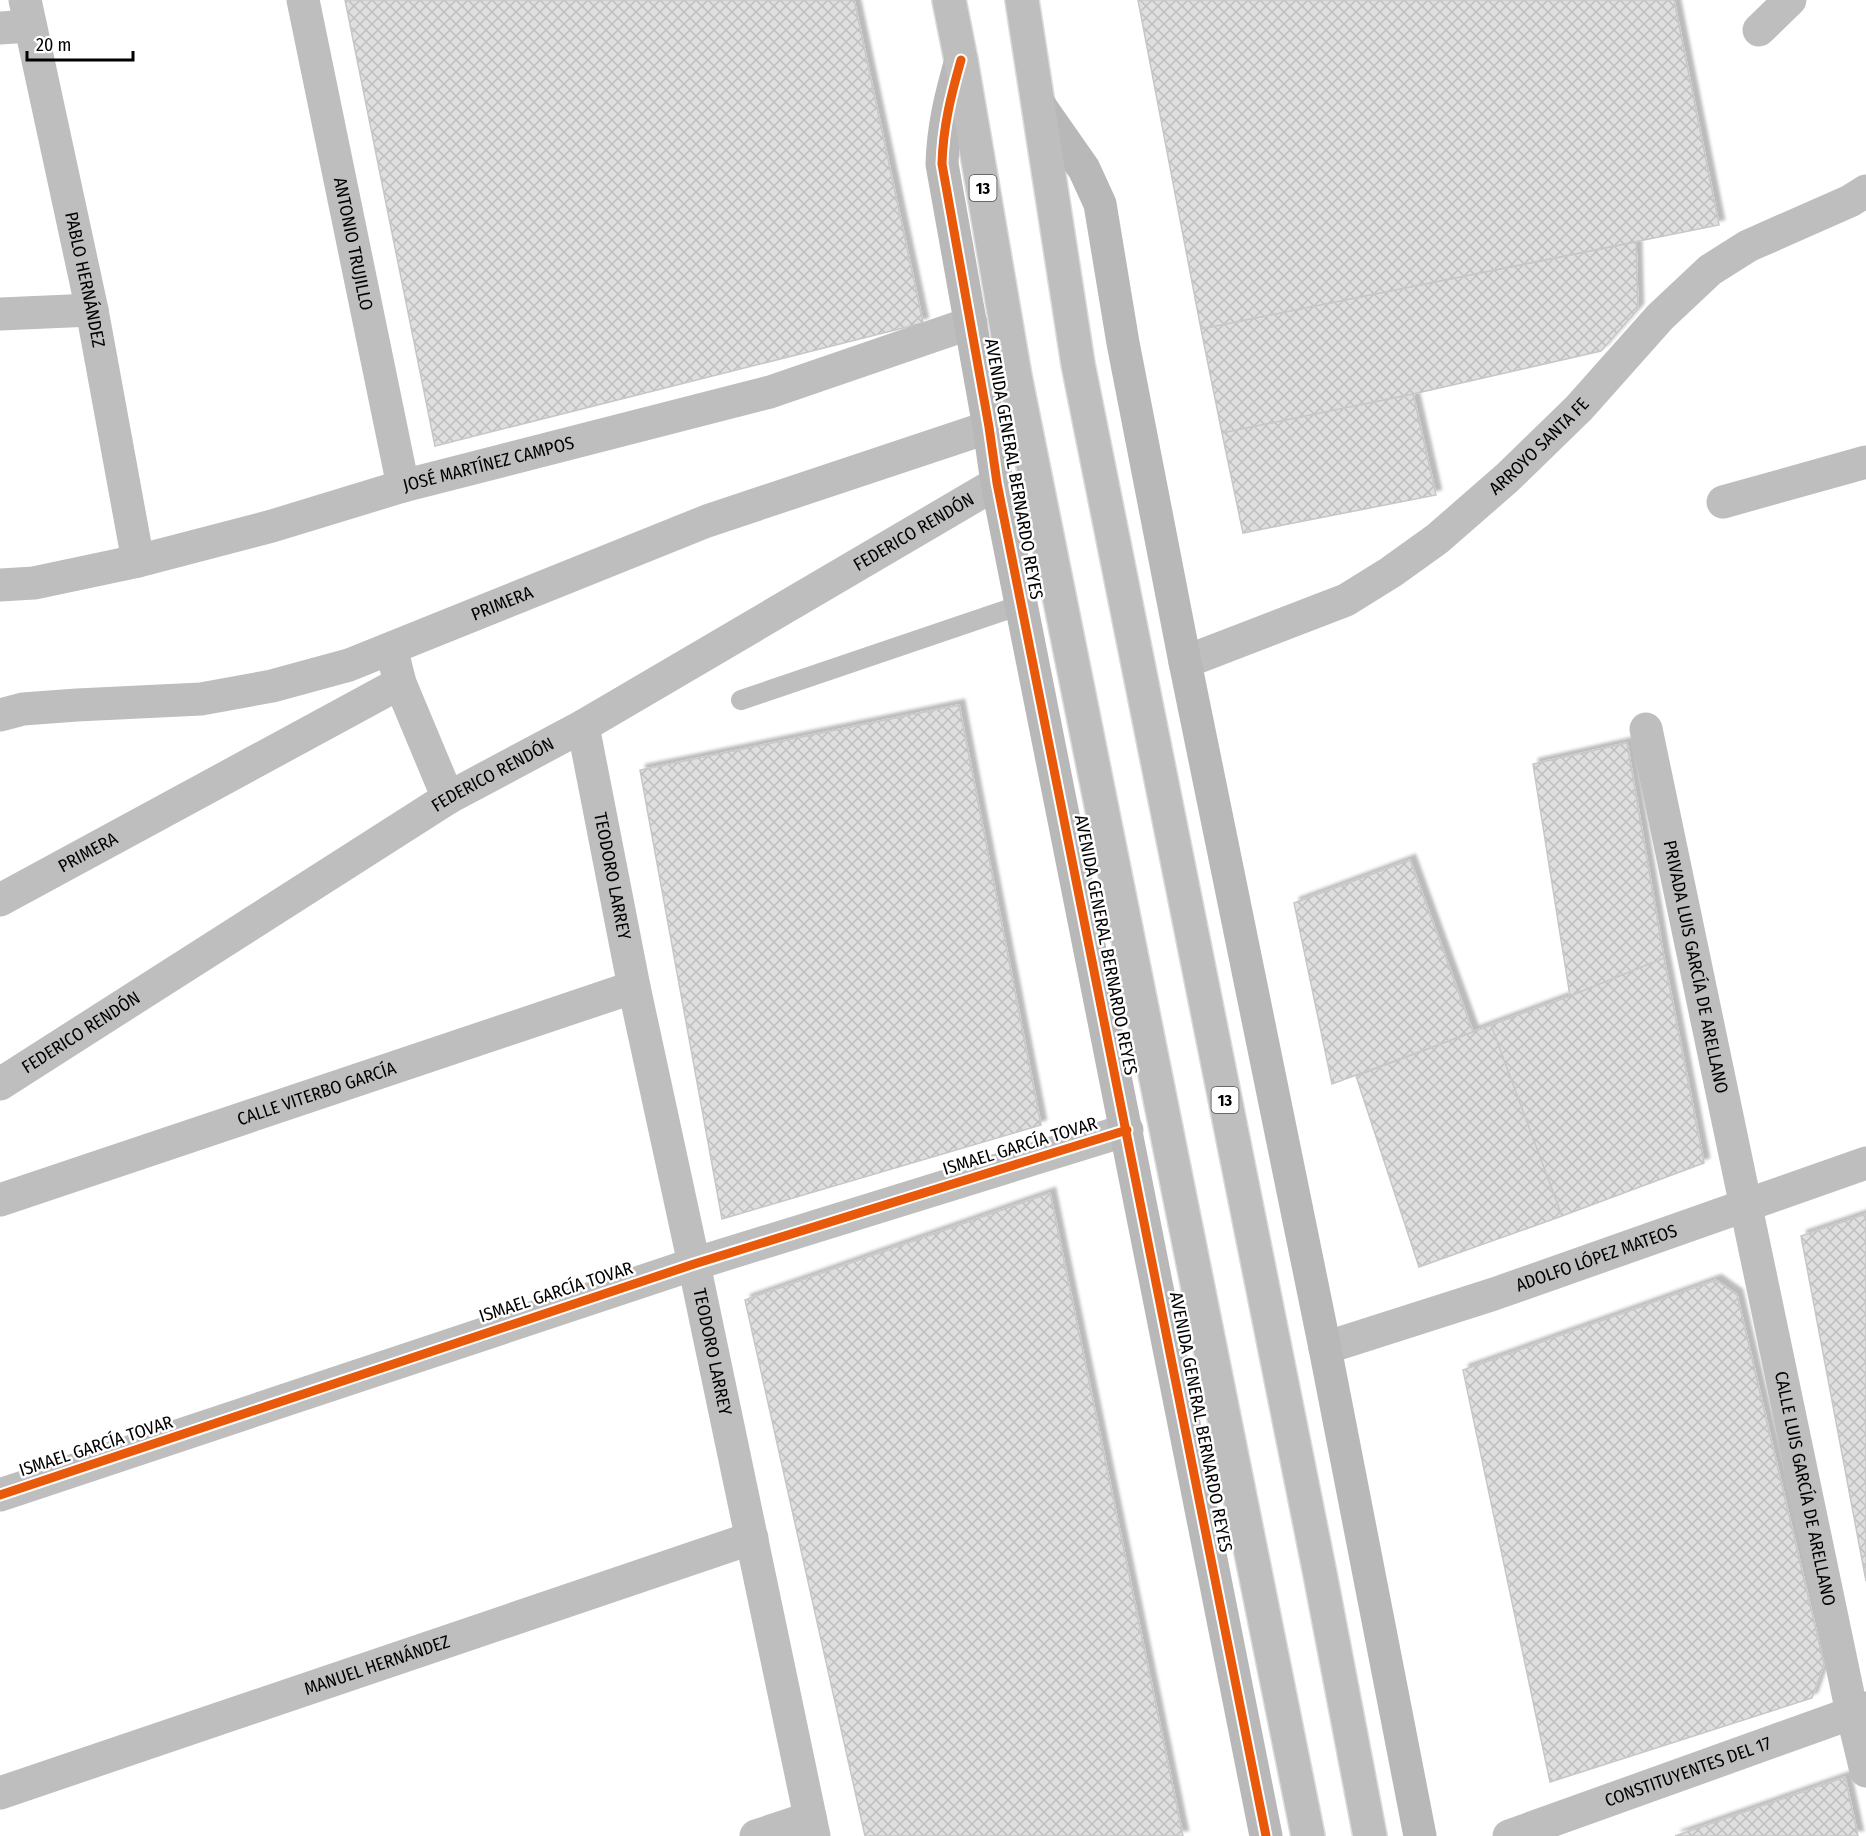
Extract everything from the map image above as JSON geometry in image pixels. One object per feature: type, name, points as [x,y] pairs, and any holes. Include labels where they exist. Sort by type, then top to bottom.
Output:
[{"type":"street","name":"ANTONIO TRUJILLO","points":[[303,0],[403,486]]},
{"type":"street","name":"AVENIDA GENERAL BERNARDO REYES","points":[[949,0],[1016,376],[1308,1836]]},
{"type":"street","name":"13","points":[[1022,0],[1078,364],[1313,1538],[1370,1836]]},
{"type":"street","points":[[1759,30],[1790,0]]},
{"type":"street","name":"PABLO HERNÁNDEZ","points":[[18,18],[92,310],[138,561]]},
{"type":"street","name":"AVENIDA GENERAL BERNARDO REYES","points":[[961,60],[948,103],[943,134],[942,164],[997,483],[1266,1836]]},
{"type":"street","points":[[1040,106],[1084,169],[1100,204],[1125,354],[1185,663],[1325,1348],[1420,1836]]},
{"type":"street","name":"ARROYO SANTA FE","points":[[1185,663],[1346,600],[1391,572],[1437,539],[1507,478],[1579,408],[1660,317],[1710,270],[1748,246],[1850,201],[1866,191]]},
{"type":"street","points":[[0,314],[92,310]]},
{"type":"street","name":"JOSÉ MARTÍNEZ CAMPOS","points":[[0,585],[34,583],[138,561],[272,526],[403,486],[770,392],[971,323]]},
{"type":"street","name":"PRIMERA","points":[[0,715],[23,709],[201,699],[272,686],[338,668],[707,521],[989,427]]},
{"type":"street","points":[[1723,502],[1866,462]]},
{"type":"street","name":"FEDERICO RENDÓN","points":[[0,1084],[448,798],[583,726],[997,483]]},
{"type":"street","points":[[392,646],[400,683],[448,798]]},
{"type":"street","name":"PRIMERA","points":[[0,900],[400,683]]},
{"type":"street","name":"TEODORO LARREY","points":[[583,726],[634,987],[812,1827]]},
{"type":"street","name":"PRIVADA LUIS GARCÍA DE ARELLANO","points":[[1646,729],[1747,1206]]},
{"type":"street","name":"CALLE VITERBO GARCÍA","points":[[0,1200],[634,987]]},
{"type":"street","name":"ISMAEL GARCÍA TOVAR","points":[[0,1496],[694,1264],[1127,1130]]},
{"type":"street","name":"ADOLFO LÓPEZ MATEOS","points":[[1325,1348],[1494,1294],[1866,1163]]},
{"type":"street","name":"CALLE LUIS GARCÍA DE ARELLANO","points":[[1747,1206],[1859,1711],[1866,1771]]},
{"type":"street","name":"MANUEL HERNÁNDEZ","points":[[0,1793],[752,1538]]},
{"type":"street","name":"CONSTITUYENTES DEL 17","points":[[1509,1836],[1859,1711]]},
{"type":"street","points":[[756,1836],[812,1827]]},
{"type":"lane","points":[[741,700],[1021,605]]},
{"type":"building","points":[[345,0],[854,0],[923,323],[435,446]]},
{"type":"building","points":[[1138,0],[1674,0],[1719,225],[1201,329]]},
{"type":"building","points":[[1636,242],[1638,309],[1601,351],[1413,394],[1222,433],[1201,329]]},
{"type":"building","points":[[1413,394],[1436,495],[1243,533],[1222,433]]},
{"type":"building","points":[[959,705],[1041,1125],[722,1219],[640,770]]},
{"type":"building","points":[[1627,743],[1664,958],[1570,996],[1533,764]]},
{"type":"building","points":[[1410,860],[1473,1032],[1332,1084],[1294,903]]},
{"type":"building","points":[[1664,958],[1704,1163],[1562,1216],[1491,1025]]},
{"type":"building","points":[[1491,1025],[1562,1216],[1419,1267],[1356,1076]]},
{"type":"building","points":[[1050,1193],[1183,1836],[865,1836],[745,1300]]},
{"type":"building","points":[[1866,1214],[1866,1581],[1801,1236]]},
{"type":"building","points":[[1716,1280],[1737,1295],[1824,1664],[1812,1698],[1550,1782],[1463,1370]]},
{"type":"building","points":[[1845,1777],[1858,1836],[1675,1836]]},
{"type":"cycle path","points":[[961,60],[948,111],[942,164],[997,483],[1266,1836]]},
{"type":"cycle path","points":[[0,1495],[694,1264],[1127,1130]]}]
